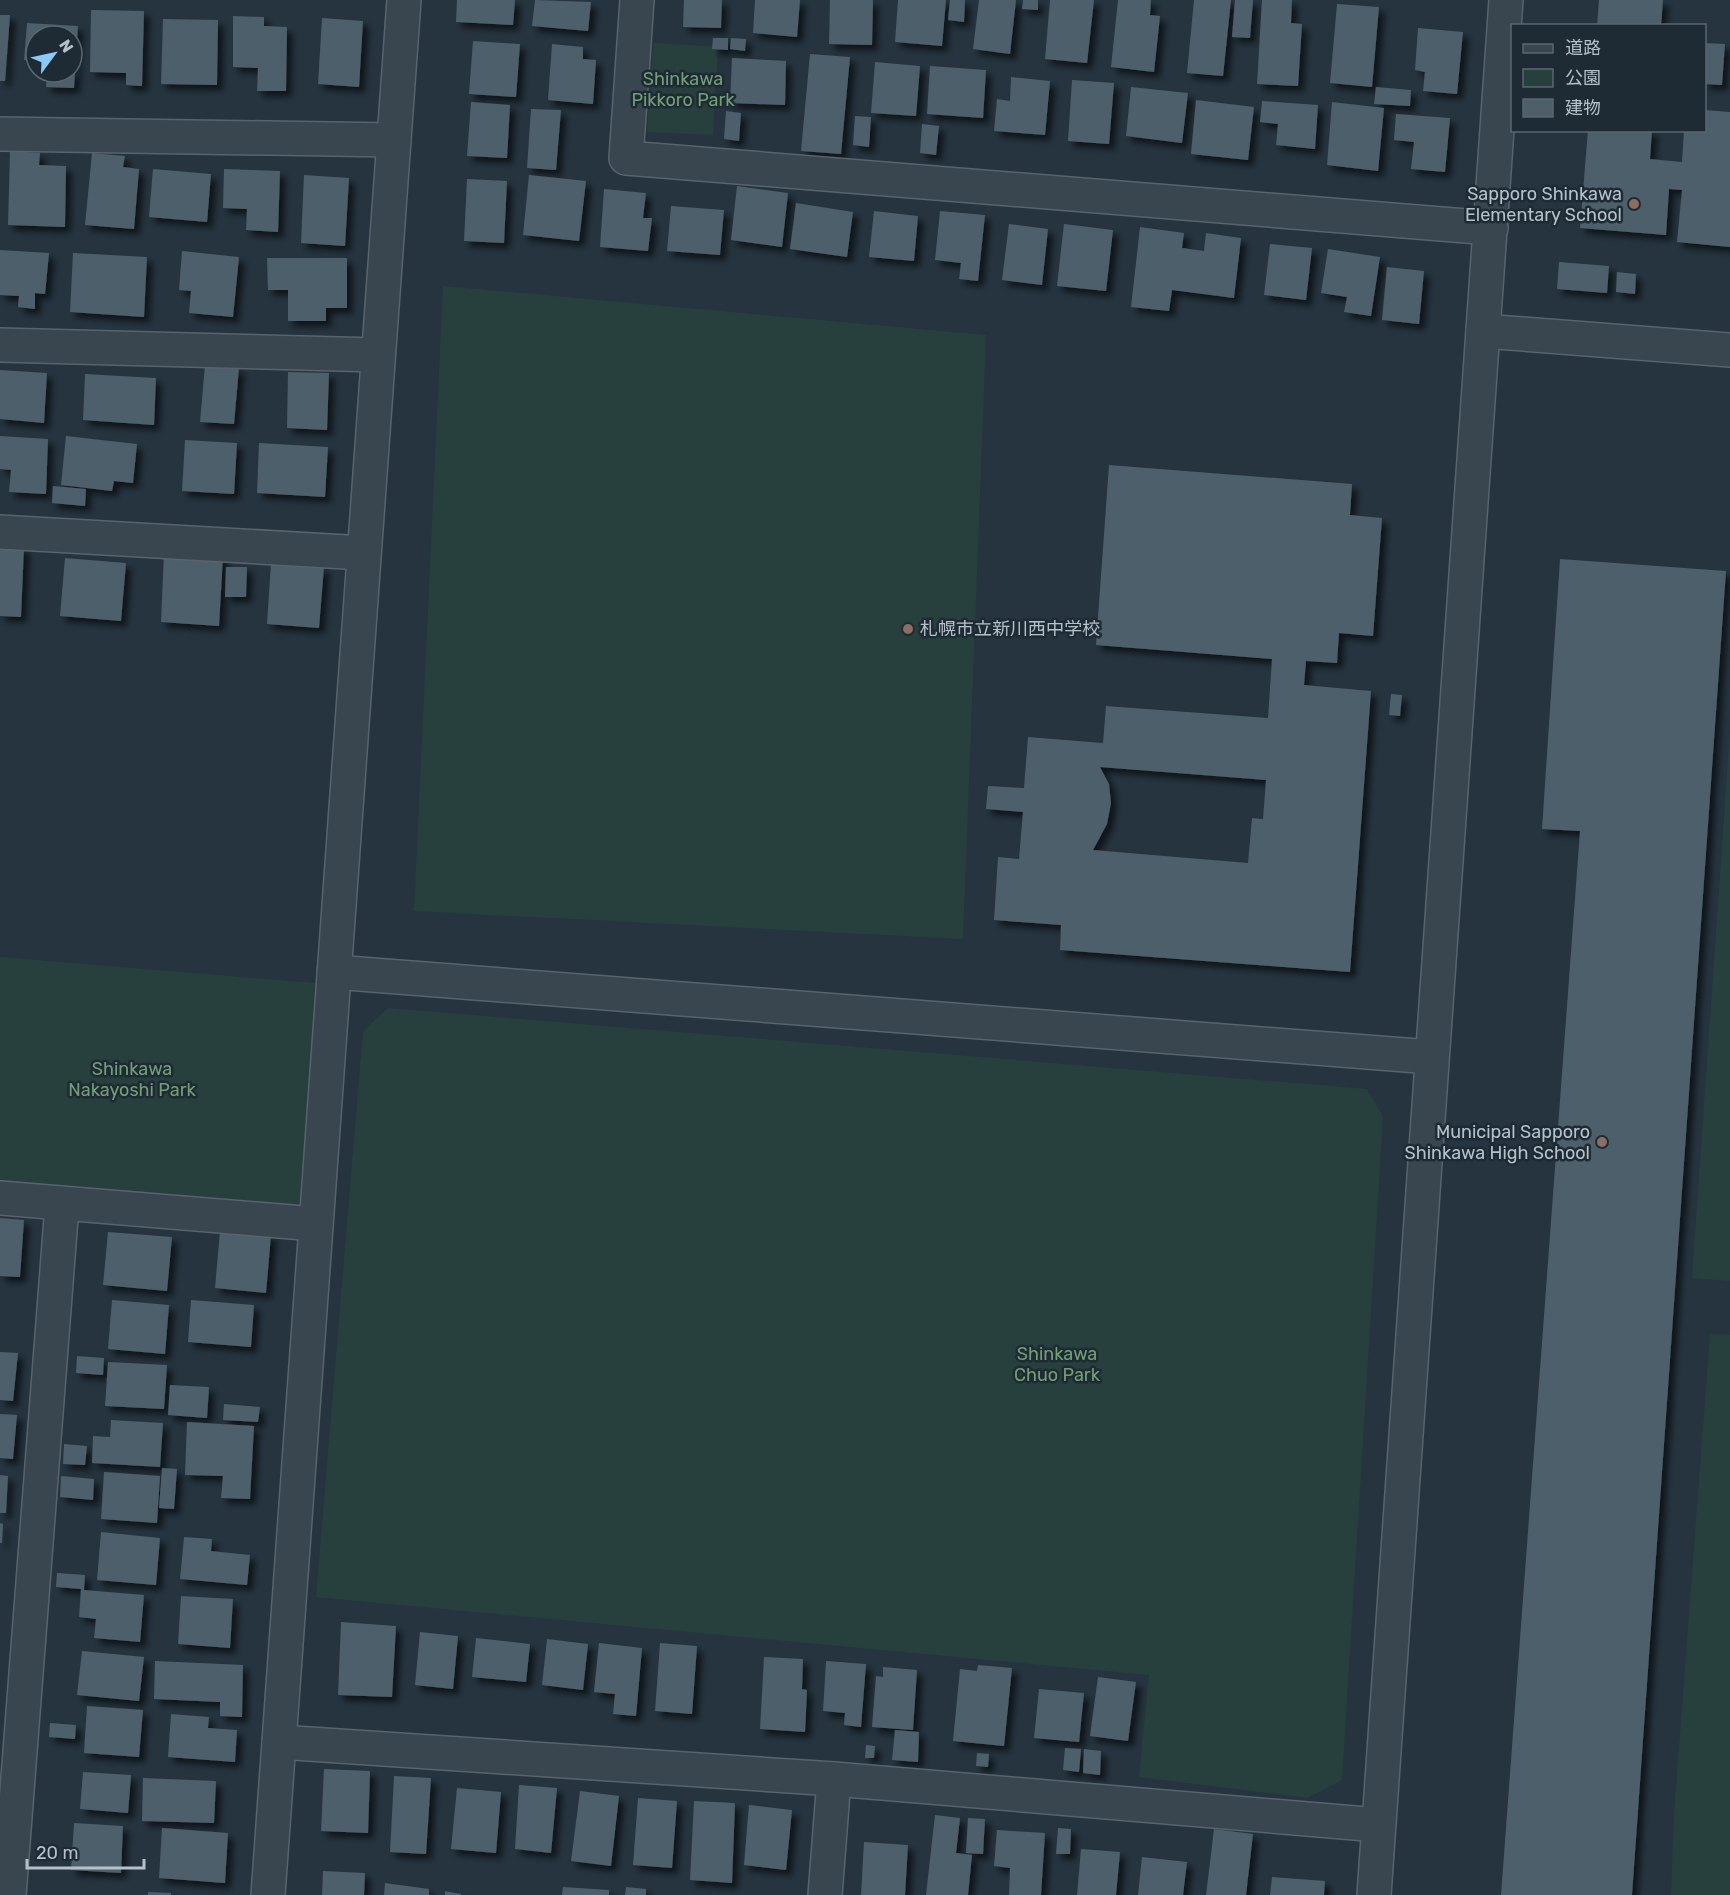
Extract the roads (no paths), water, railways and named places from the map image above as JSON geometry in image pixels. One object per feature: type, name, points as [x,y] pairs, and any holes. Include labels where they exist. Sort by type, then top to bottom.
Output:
[{"type":"street","points":[[268,1895],[404,0]]},
{"type":"street","points":[[637,0],[626,158],[1491,228]]},
{"type":"street","points":[[1374,1895],[1506,0]]},
{"type":"street","points":[[0,134],[394,140]]},
{"type":"street","points":[[1483,331],[1730,350]]},
{"type":"street","points":[[0,345],[378,355]]},
{"type":"street","points":[[0,532],[364,553]]},
{"type":"street","points":[[334,972],[1431,1058]]},
{"type":"street","points":[[0,1198],[62,1205],[316,1224]]},
{"type":"street","points":[[9,1895],[62,1205]]},
{"type":"street","points":[[279,1742],[834,1779],[1378,1824]]},
{"type":"street","points":[[825,1895],[834,1779]]},
{"type":"place","name":"Sapporo Shinkawa Elementary School","points":[[1634,204]]},
{"type":"place","name":"札幌市立新川西中学校","points":[[908,629]]},
{"type":"place","name":"Municipal Sapporo Shinkawa High School","points":[[1602,1142]]},
{"type":"park label","name":"Shinkawa Pikkoro Park","points":[[683,89]]},
{"type":"park label","name":"Shinkawa Nakayoshi Park","points":[[132,1079]]},
{"type":"park label","name":"Shinkawa Chuo Park","points":[[1057,1364]]}]
